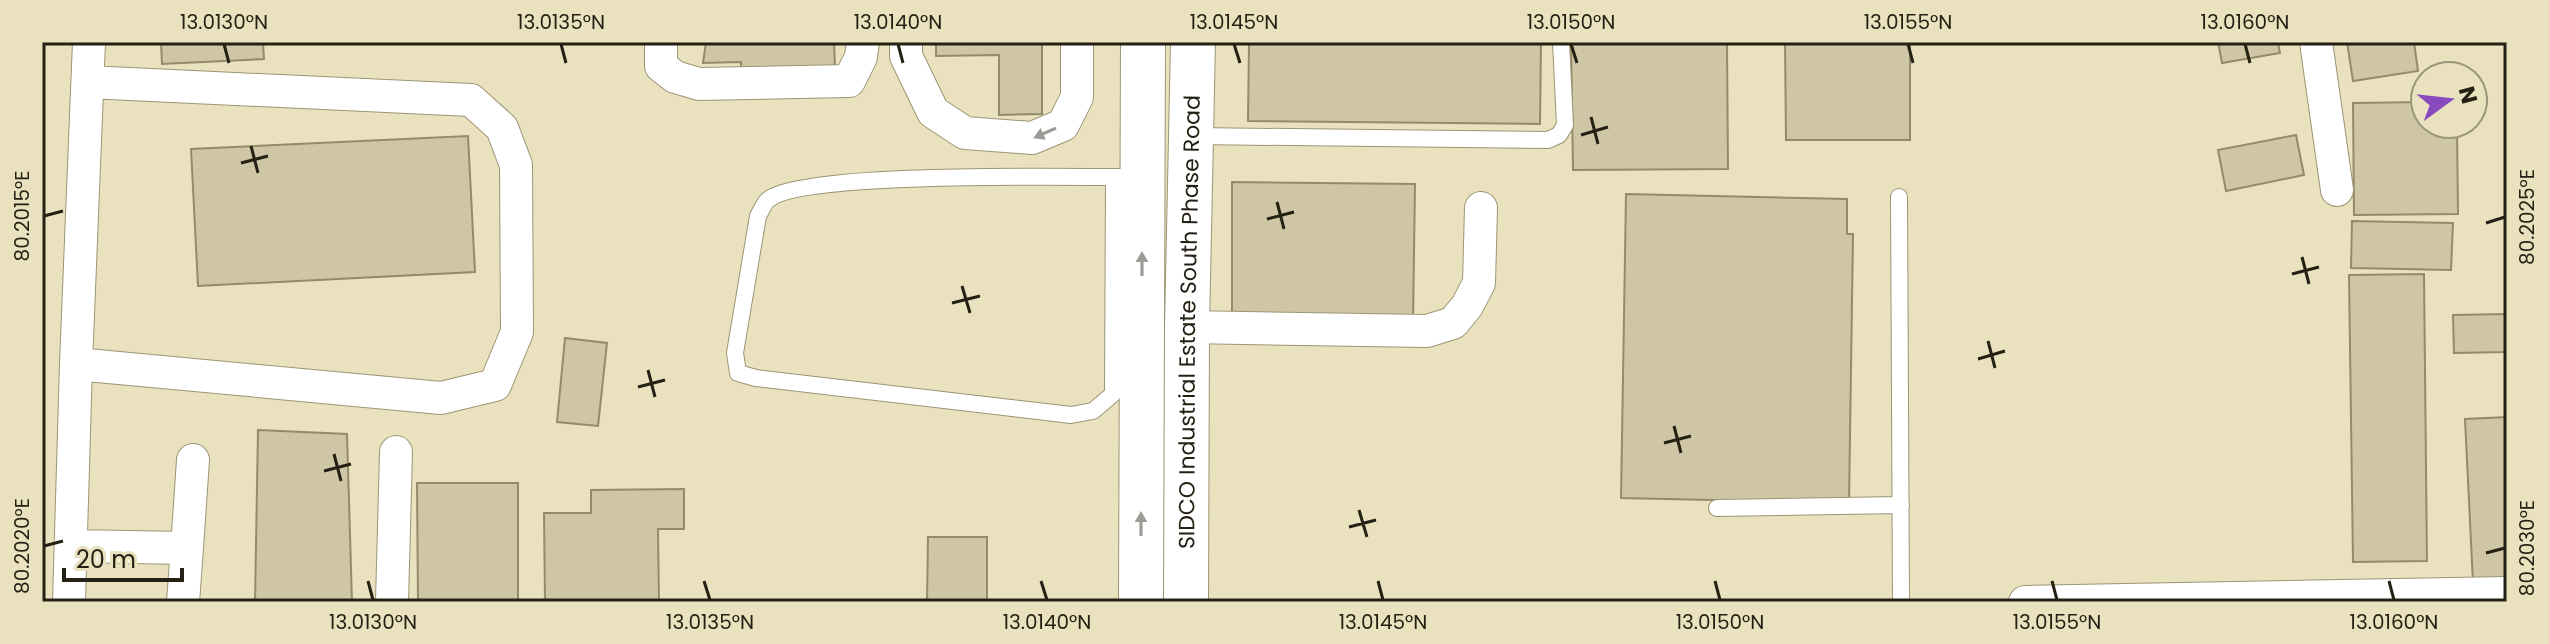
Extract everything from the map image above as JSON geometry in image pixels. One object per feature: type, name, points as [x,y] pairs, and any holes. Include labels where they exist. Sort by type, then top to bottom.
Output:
[{"type":"main road","name":"SIDCO Industrial Estate South Phase Road","points":[[1141,602],[1128,177],[1143,42]]},
{"type":"main road","name":"SIDCO Industrial Estate South Phase Road","points":[[1186,602],[1187,327],[1193,42]]},
{"type":"street","points":[[69,602],[89,42]]},
{"type":"street","points":[[661,42],[661,66],[675,77],[699,84],[849,81],[861,57],[863,42]]},
{"type":"street","points":[[906,42],[906,56],[933,112],[965,133],[1032,138],[1063,125],[1077,97],[1077,42]]},
{"type":"street","points":[[2316,42],[2337,190]]},
{"type":"street","points":[[76,364],[441,398],[495,385],[517,332],[516,165],[502,128],[471,100],[88,82]]},
{"type":"street","points":[[1187,327],[1427,331],[1453,323],[1467,306],[1479,283],[1481,208]]},
{"type":"street","points":[[392,602],[396,452]]},
{"type":"street","points":[[183,602],[193,460]]},
{"type":"street","points":[[71,546],[187,548]]},
{"type":"street","points":[[2025,602],[2434,598],[2507,593]]},
{"type":"lane","points":[[1192,136],[1548,140],[1559,135],[1565,125],[1561,42]]},
{"type":"lane","points":[[1128,177],[1113,394],[1093,411],[1071,415],[756,378],[738,373],[735,353],[758,216],[768,199],[798,189],[863,180],[1128,177]]},
{"type":"lane","points":[[1899,197],[1901,602]]},
{"type":"lane","points":[[1717,508],[1901,505]]},
{"type":"building","points":[[161,42],[263,42],[264,59],[162,64]]},
{"type":"building","points":[[706,42],[834,42],[835,67],[741,69],[741,62],[703,63]]},
{"type":"building","points":[[936,42],[1042,42],[1042,114],[999,115],[999,55],[936,56]]},
{"type":"building","points":[[1249,42],[1541,42],[1540,124],[1248,121]]},
{"type":"building","points":[[1571,42],[1727,42],[1728,169],[1573,170]]},
{"type":"building","points":[[1785,42],[1910,42],[1910,140],[1786,140]]},
{"type":"building","points":[[2218,42],[2278,42],[2280,53],[2222,63]]},
{"type":"building","points":[[2347,42],[2414,42],[2416,60],[2409,60],[2409,72],[2353,81]]},
{"type":"building","points":[[2409,102],[2409,140],[2457,140],[2458,214],[2354,215],[2353,103]]},
{"type":"building","points":[[2296,135],[2304,175],[2226,191],[2218,150]]},
{"type":"building","points":[[468,136],[475,272],[198,286],[191,149]]},
{"type":"building","points":[[1232,182],[1415,184],[1413,322],[1232,320]]},
{"type":"building","points":[[1626,194],[1847,199],[1847,234],[1853,234],[1849,503],[1621,498]]},
{"type":"building","points":[[2352,221],[2453,223],[2451,270],[2351,268]]},
{"type":"building","points":[[2424,274],[2427,561],[2353,562],[2349,275]]},
{"type":"building","points":[[2507,314],[2507,352],[2454,353],[2453,315]]},
{"type":"building","points":[[565,338],[607,343],[598,426],[557,422]]},
{"type":"building","points":[[2507,417],[2507,581],[2473,583],[2465,419]]},
{"type":"building","points":[[258,430],[347,434],[352,602],[255,602]]},
{"type":"building","points":[[417,483],[518,483],[518,602],[418,602]]},
{"type":"building","points":[[684,489],[684,529],[658,529],[659,602],[545,602],[544,513],[591,513],[591,490]]},
{"type":"building","points":[[928,537],[987,537],[987,602],[927,602]]}]
